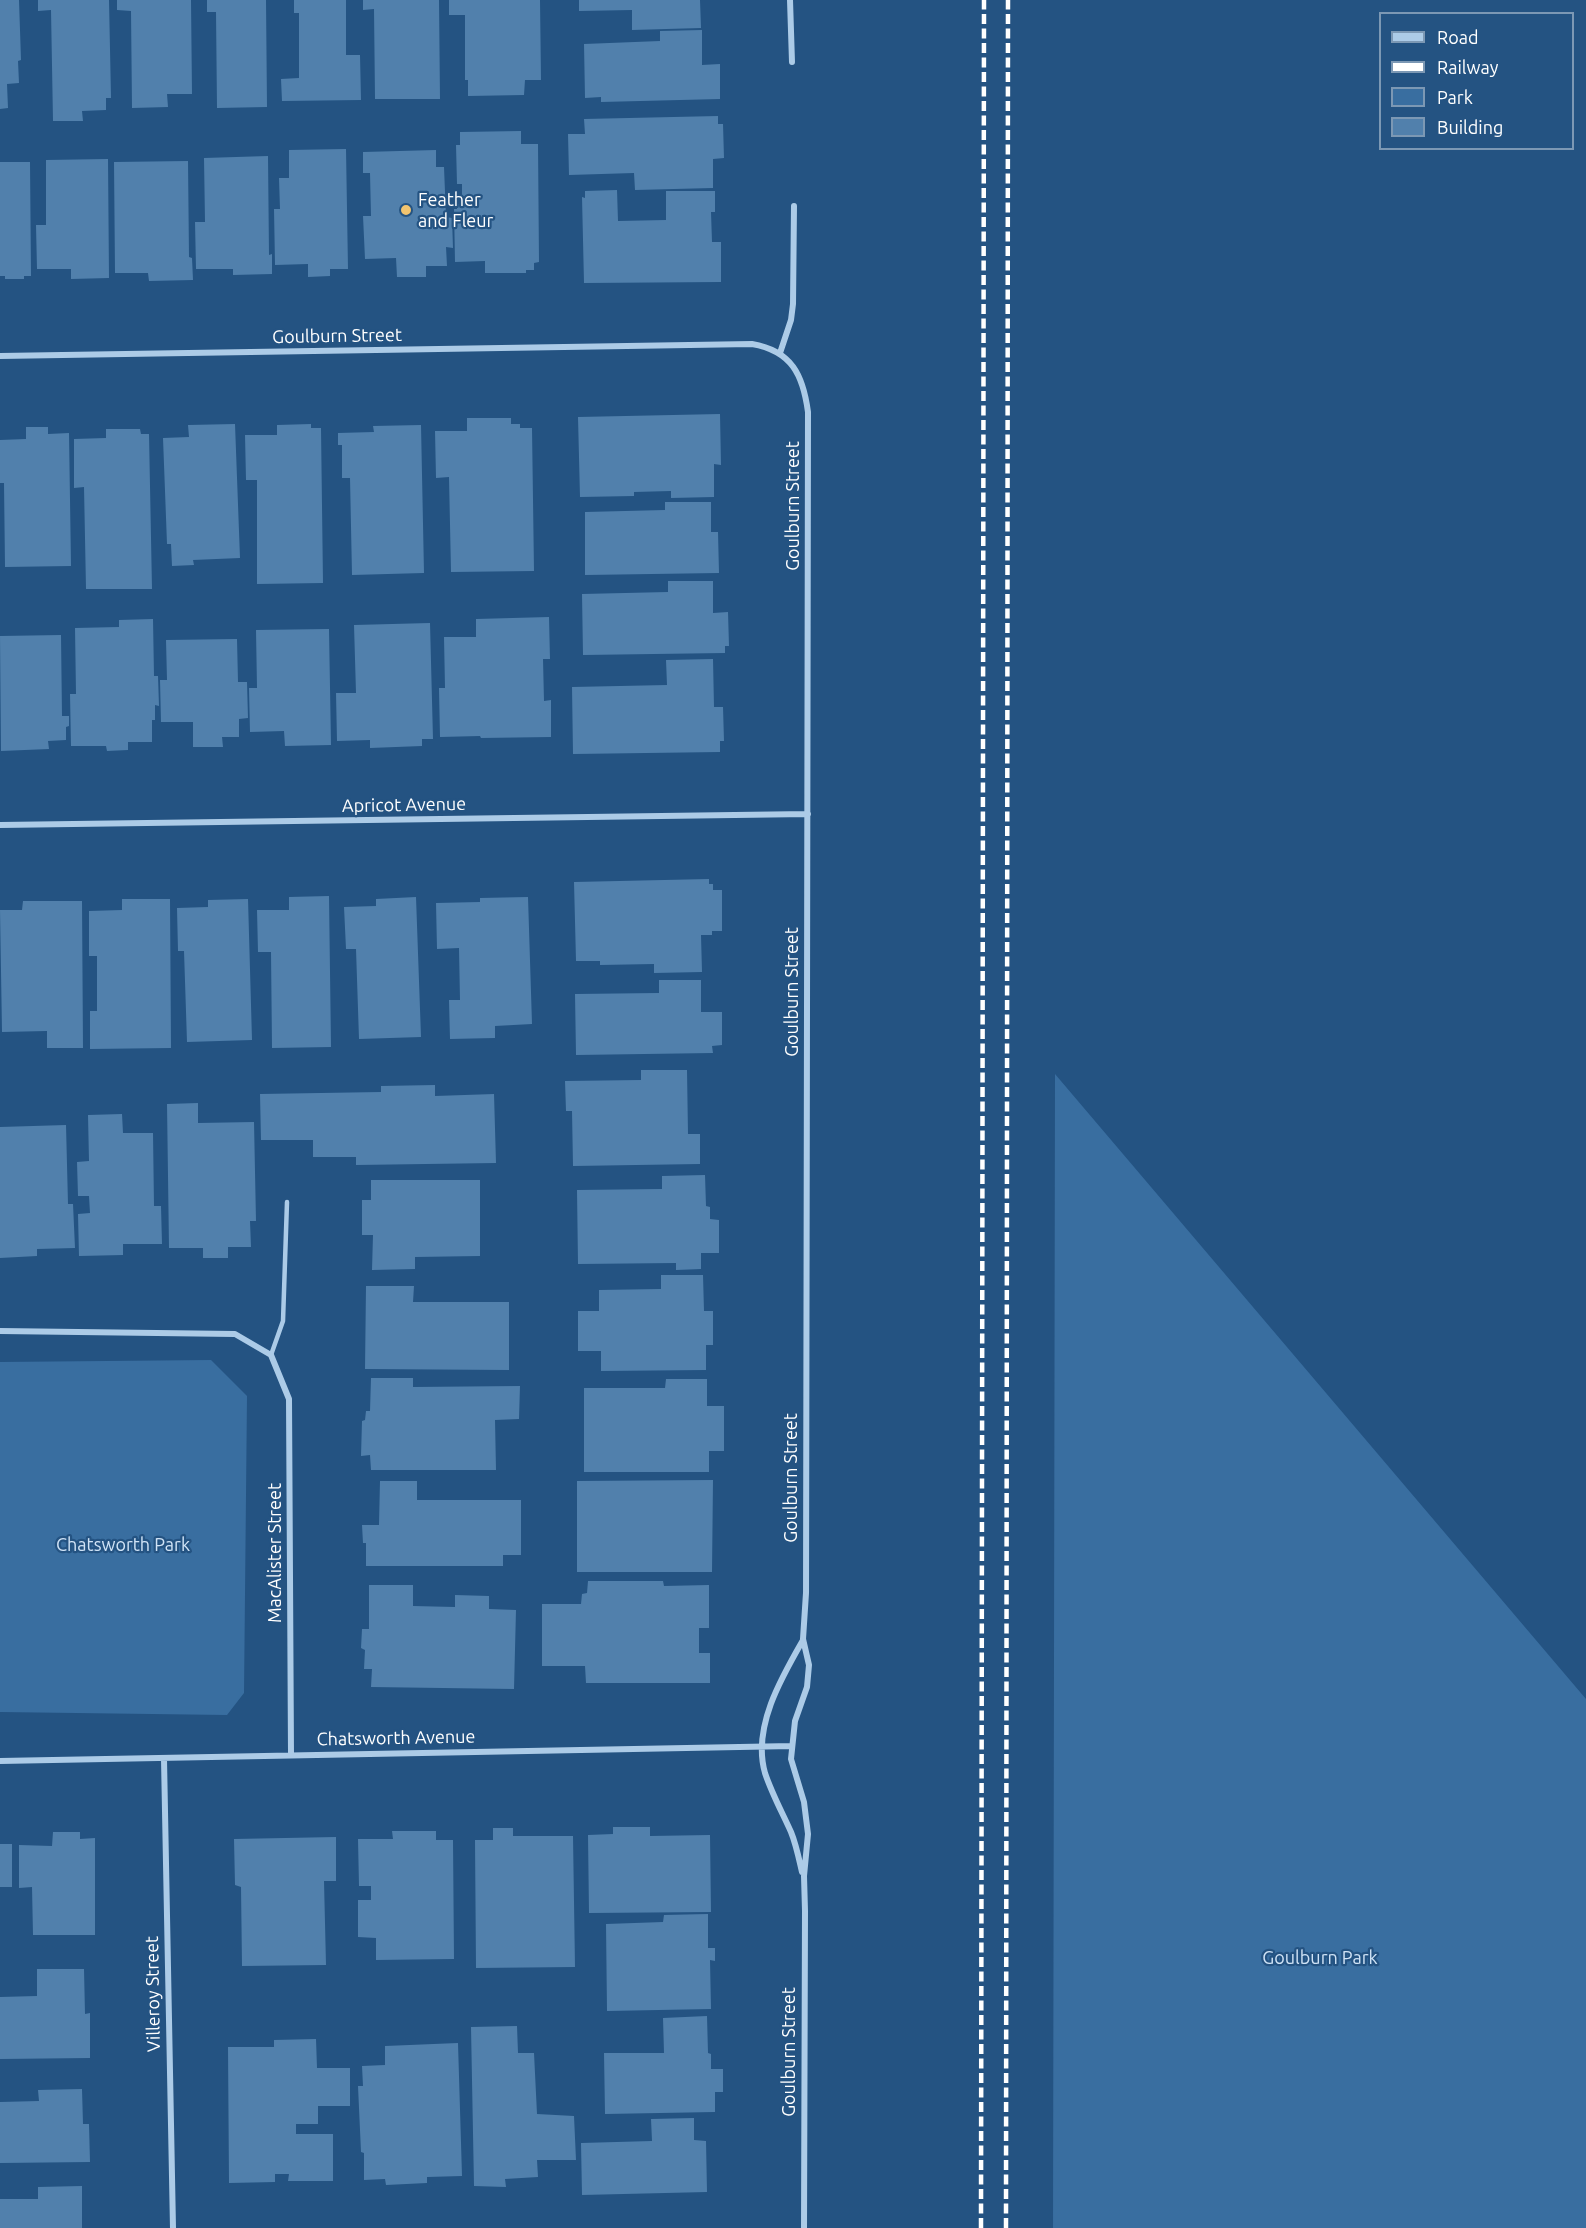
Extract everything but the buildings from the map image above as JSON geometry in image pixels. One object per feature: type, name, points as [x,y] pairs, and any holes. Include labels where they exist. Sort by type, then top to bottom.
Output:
[{"type":"street","points":[[790,0],[792,62]]},
{"type":"street","points":[[780,353],[791,320],[793,304],[794,206]]},
{"type":"street","name":"Goulburn Street","points":[[0,356],[752,344],[766,346],[780,353],[799,375],[805,392],[808,412],[806,1581],[803,1639],[809,1665],[807,1687],[795,1721],[791,1759],[804,1802],[808,1834],[804,1876],[804,2228]]},
{"type":"street","name":"Apricot Avenue","points":[[0,825],[808,814]]},
{"type":"street","points":[[0,1331],[235,1334],[271,1355]]},
{"type":"street","name":"MacAlister Street","points":[[271,1355],[289,1399],[291,1755]]},
{"type":"street","name":"Goulburn Street","points":[[803,1639],[772,1701],[761,1747],[765,1771],[792,1834],[804,1876]]},
{"type":"street","name":"Chatsworth Avenue","points":[[0,1761],[792,1746]]},
{"type":"street","name":"Villeroy Street","points":[[164,1759],[173,2228]]},
{"type":"lane","points":[[271,1355],[283,1321],[287,1202]]},
{"type":"green space","name":"Goulburn Park","points":[[1055,1074],[1586,1699],[1586,2228],[1053,2228]]},
{"type":"green space","name":"Chatsworth Park","points":[[211,1360],[247,1396],[244,1693],[227,1715],[0,1712],[0,1362]]},
{"type":"railway","points":[[981,2228],[984,0]]},
{"type":"railway","points":[[1006,2228],[1008,0]]},
{"type":"place","name":"Feather and Fleur","points":[[406,210]]}]
